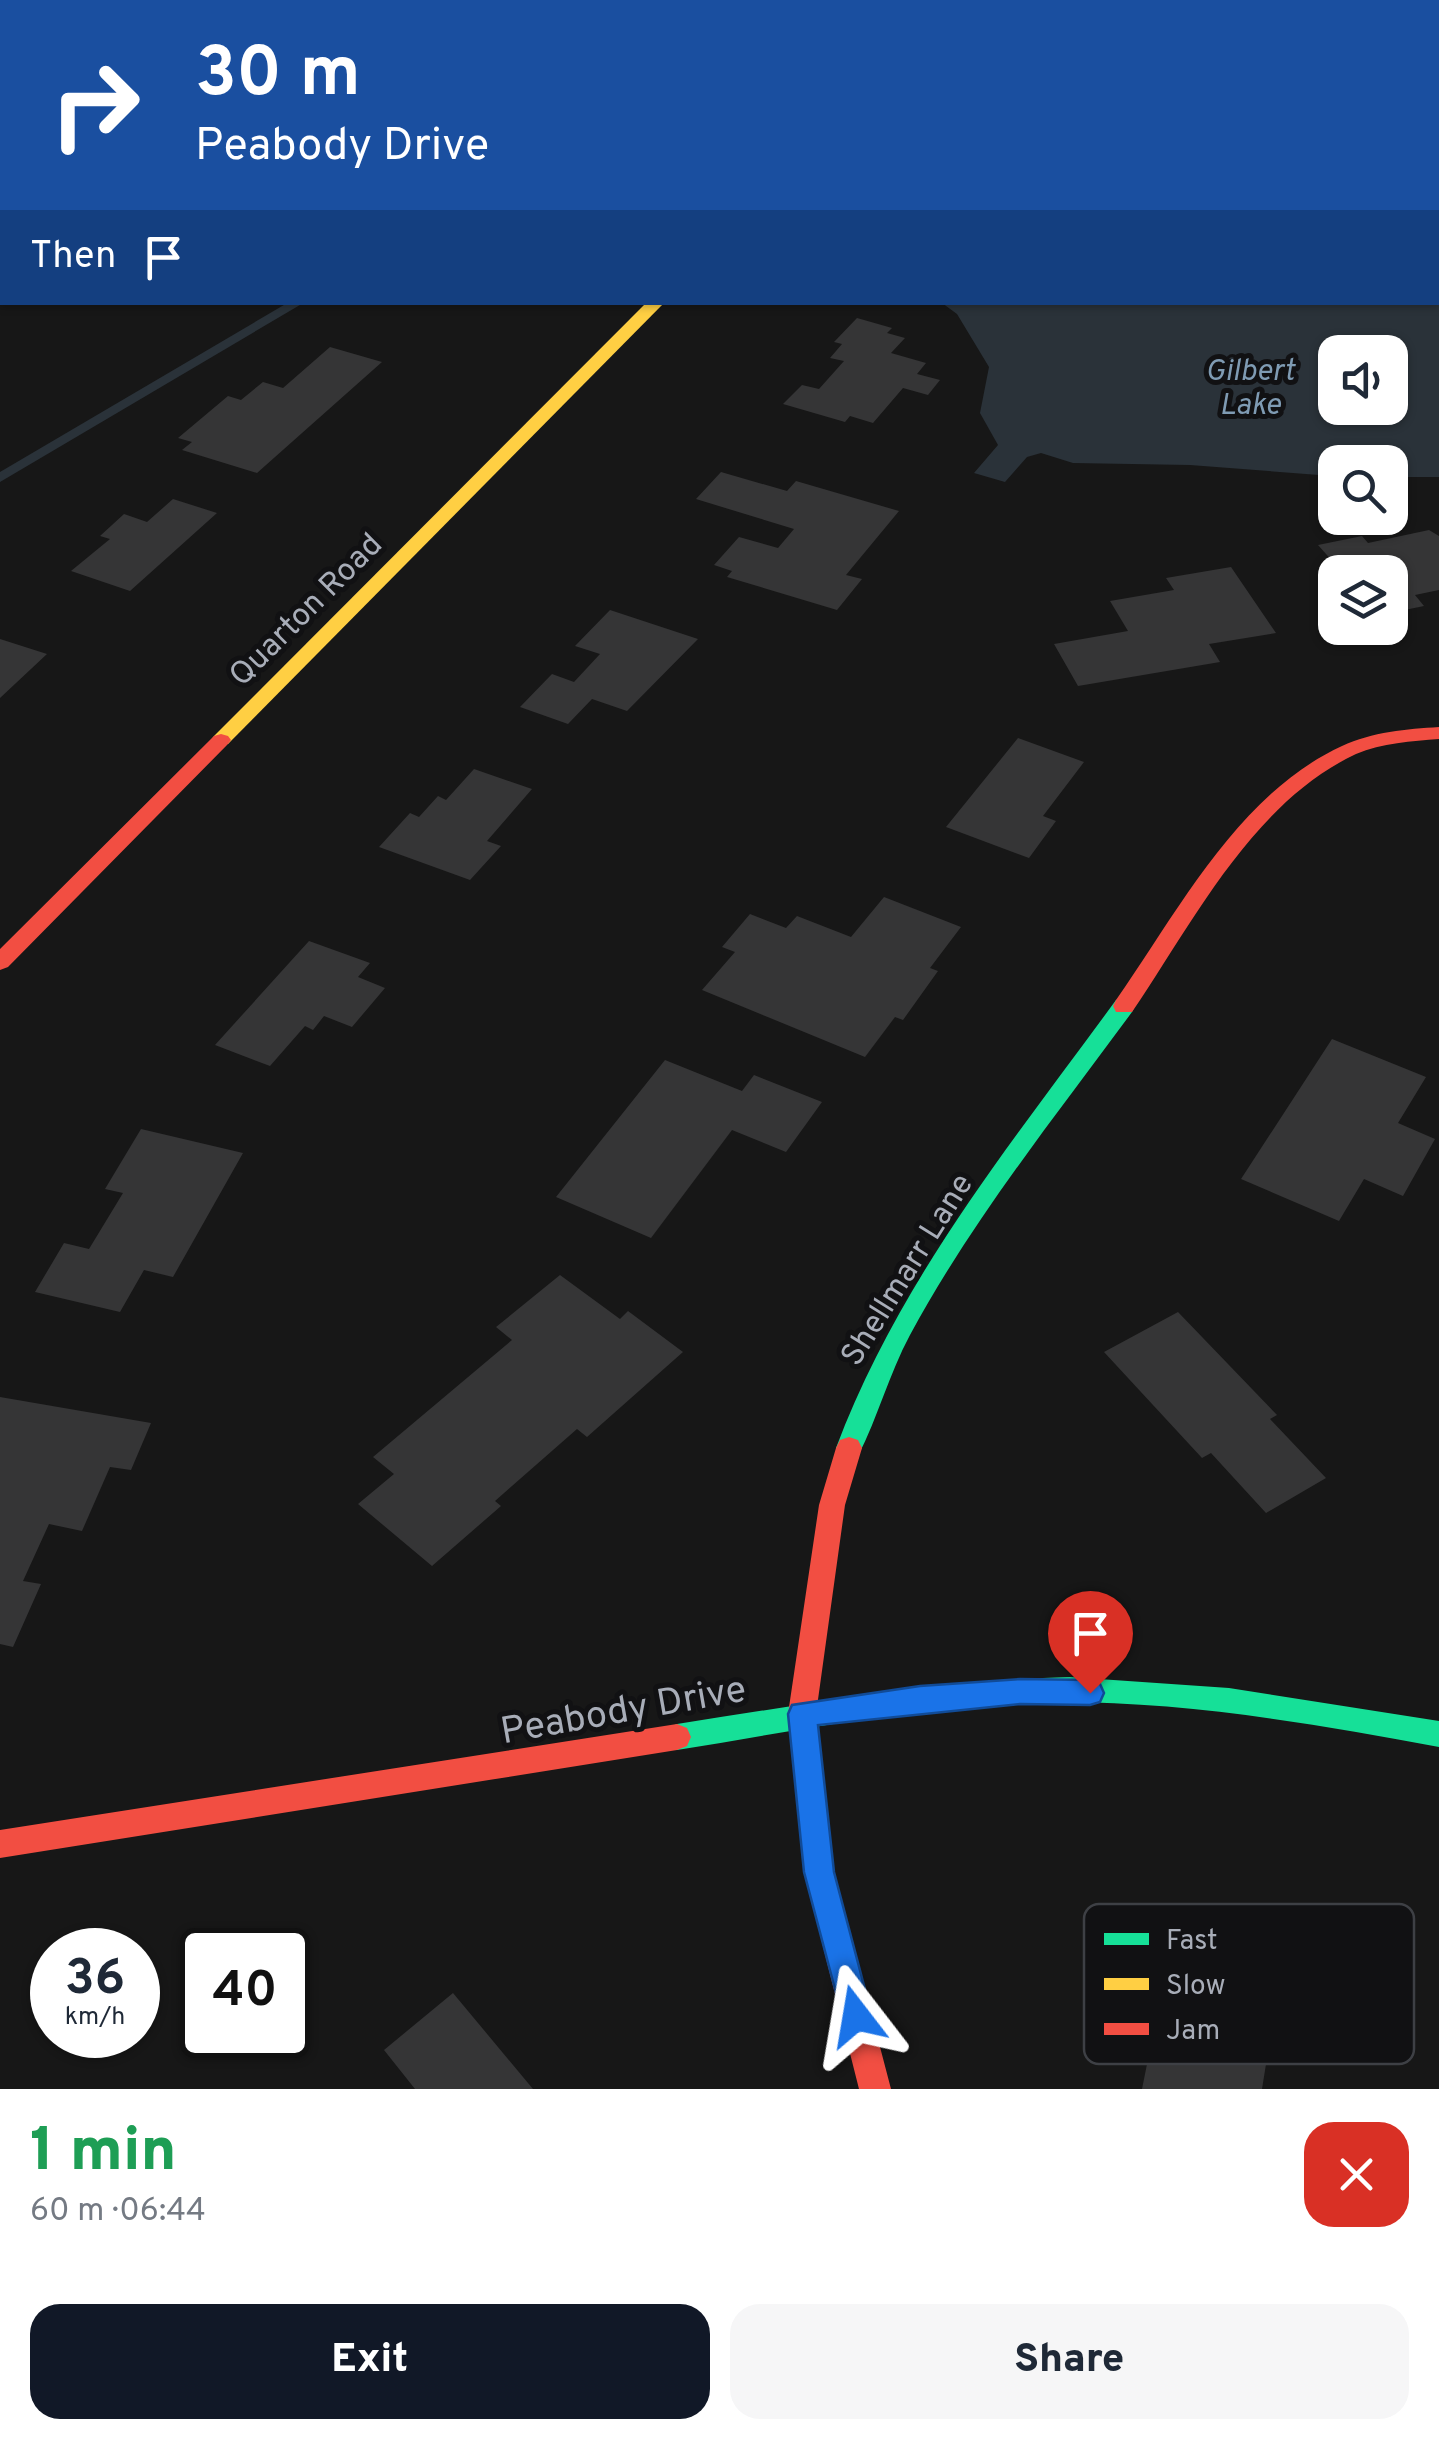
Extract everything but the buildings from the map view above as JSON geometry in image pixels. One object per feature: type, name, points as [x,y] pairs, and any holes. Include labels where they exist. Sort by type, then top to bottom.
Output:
[{"type":"street","name":"Quarton Road","points":[[0,962],[654,305]]},
{"type":"street","name":"Shellmarr Lane","points":[[875,2089],[819,1872],[802,1714],[832,1505],[864,1400],[899,1330],[946,1256],[1231,856],[1282,792],[1314,766],[1362,743],[1439,733]]},
{"type":"street","name":"Peabody Drive","points":[[0,1844],[802,1714],[1020,1691],[1248,1699],[1439,1734]]},
{"type":"water","name":"Gilbert Lake","points":[[945,305],[1439,305],[1439,477],[1408,477],[1408,445],[1318,445],[1318,475],[1190,465],[1073,463],[1041,453],[1027,457],[1005,482],[974,473],[998,445],[980,413],[989,367],[957,314]]},
{"type":"waterway","points":[[0,478],[294,305]]},
{"type":"traffic: fast","points":[[849,1448],[870,1390],[932,1275],[1008,1163],[1124,1006]]},
{"type":"traffic: fast","points":[[677,1737],[931,1698],[1070,1690],[1229,1700],[1439,1734]]},
{"type":"traffic: slow","points":[[221,740],[654,305]]},
{"type":"traffic: jam","points":[[1124,1006],[1223,862],[1281,796],[1314,770],[1349,750],[1393,738],[1439,733]]},
{"type":"traffic: jam","points":[[0,962],[221,740]]},
{"type":"traffic: jam","points":[[849,1448],[832,1505],[802,1714],[819,1871],[875,2089]]},
{"type":"traffic: jam","points":[[0,1844],[677,1737]]},
{"type":"route","points":[[856,2016],[819,1872],[802,1714],[920,1698],[1020,1691],[1090,1693]]}]
